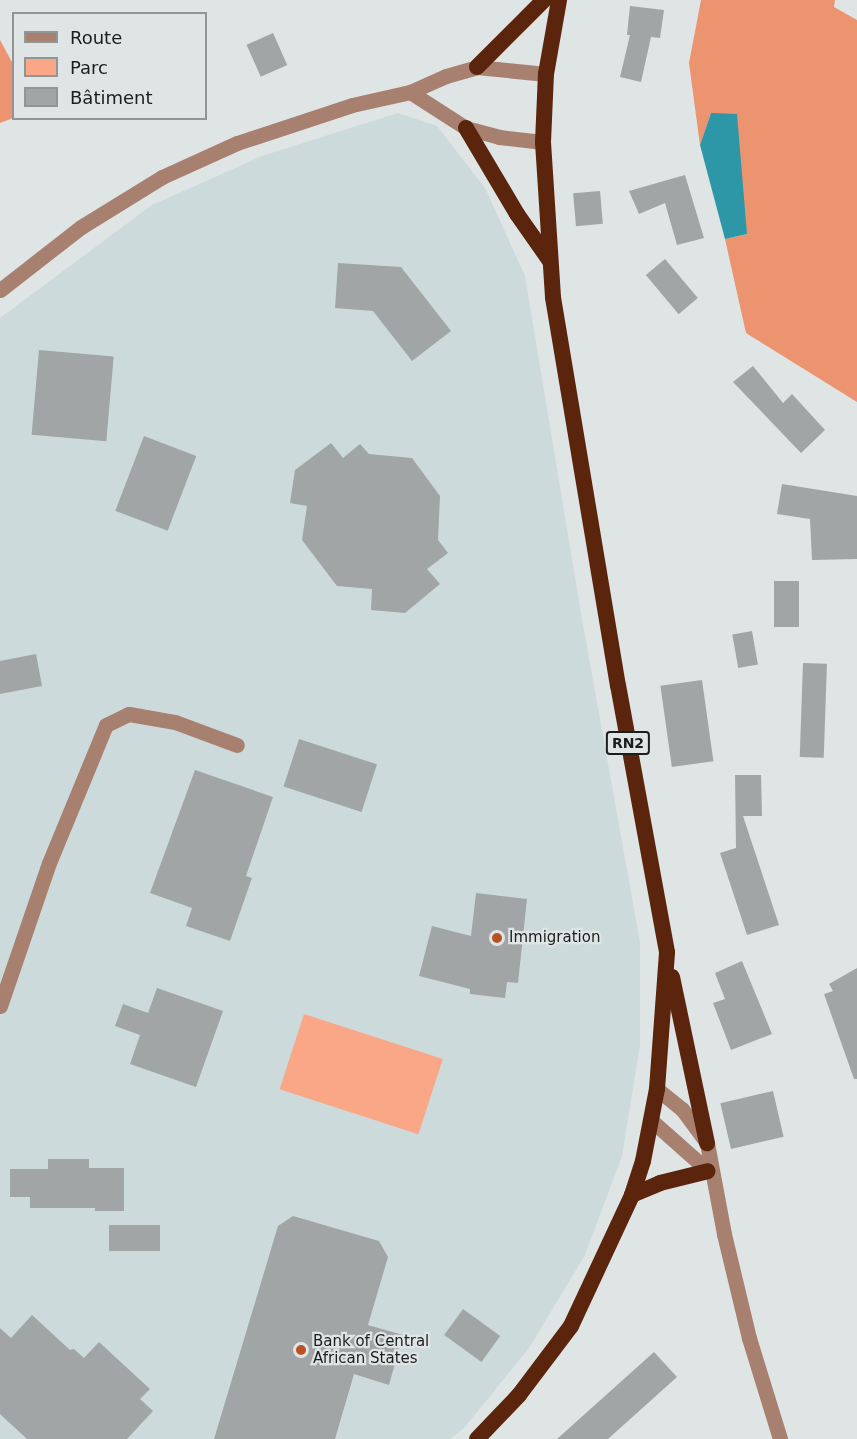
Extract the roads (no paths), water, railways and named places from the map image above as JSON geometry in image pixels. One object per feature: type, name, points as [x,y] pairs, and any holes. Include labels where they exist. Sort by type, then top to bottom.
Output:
[{"type":"highway","points":[[477,67],[544,0]]},
{"type":"highway","name":"RN2","points":[[477,1439],[519,1395],[572,1326],[632,1196],[652,1121],[657,1089],[667,952],[610,640],[553,297],[543,142],[546,74],[559,0]]},
{"type":"highway","points":[[466,128],[525,227],[550,261]]},
{"type":"highway","points":[[667,952],[707,1143]]},
{"type":"highway","points":[[632,1196],[660,1183],[710,1173]]},
{"type":"street","points":[[0,290],[81,227],[162,177],[237,143],[352,105],[410,92],[446,76],[477,67],[546,74]]},
{"type":"street","points":[[410,92],[466,128],[499,136],[543,142]]},
{"type":"street","points":[[0,1006],[49,863],[106,725],[129,714],[175,722],[237,745]]},
{"type":"street","points":[[657,1089],[682,1109],[707,1143],[710,1173],[749,1338],[780,1439]]},
{"type":"street","points":[[652,1121],[710,1173]]},
{"type":"water","points":[[711,113],[737,114],[747,234],[725,239],[700,145]]},
{"type":"place","name":"Immigration","points":[[497,938]]},
{"type":"place","name":"Bank of Central African States","points":[[301,1350]]}]
